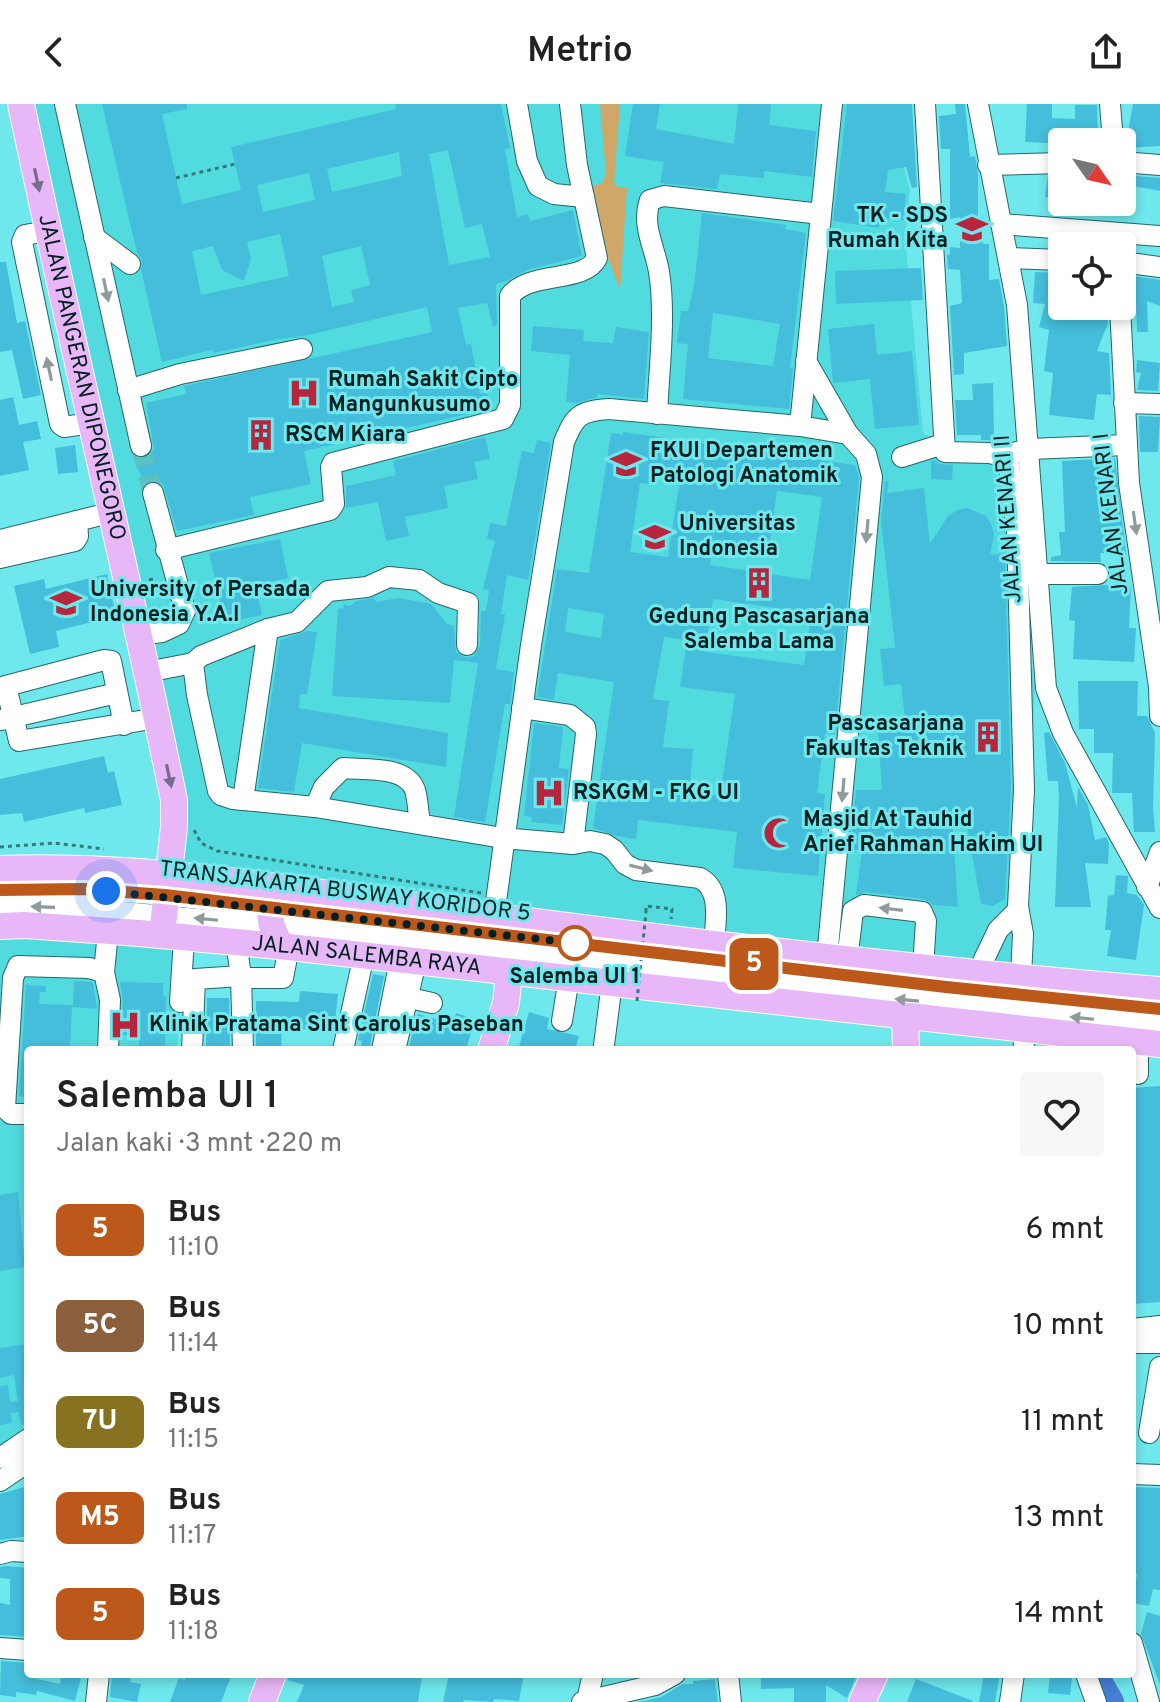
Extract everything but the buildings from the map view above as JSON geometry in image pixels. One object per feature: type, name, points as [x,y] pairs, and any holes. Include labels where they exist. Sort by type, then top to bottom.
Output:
[{"type":"main road","name":"JALAN PANGERAN DIPONEGORO","points":[[21,104],[174,800],[168,912]]},
{"type":"main road","name":"JALAN SALEMBA RAYA","points":[[0,869],[31,868],[168,912],[270,929],[495,906],[714,945],[977,974],[1160,990]]},
{"type":"main road","name":"JALAN SALEMBA RAYA","points":[[0,926],[108,932],[168,912],[270,929],[364,955],[905,1017],[1029,1040],[1153,1037]]},
{"type":"main road","points":[[492,1046],[506,1003],[509,972]]},
{"type":"main road","points":[[905,1017],[906,1046]]},
{"type":"main road","points":[[262,1702],[271,1678]]},
{"type":"main road","points":[[862,1702],[873,1678]]},
{"type":"street","points":[[65,104],[141,446]]},
{"type":"street","points":[[517,104],[527,161],[538,186],[554,194],[584,197]]},
{"type":"street","points":[[800,426],[832,104]]},
{"type":"street","points":[[925,104],[943,444],[947,454],[990,453],[1000,456],[1009,465],[1017,532],[1024,790],[1018,910],[1023,934],[1021,978]]},
{"type":"street","name":"JALAN KENARI II","points":[[978,104],[1017,305],[1044,671],[1051,705],[1063,733],[1160,908]]},
{"type":"street","points":[[1110,104],[1112,128]]},
{"type":"street","points":[[166,550],[330,510],[334,504],[333,463],[503,419],[510,405],[510,296],[524,284],[585,270],[595,262],[595,245],[564,105]]},
{"type":"street","points":[[988,165],[1048,163]]},
{"type":"street","points":[[1136,163],[1160,165]]},
{"type":"street","points":[[657,414],[660,273],[650,243],[646,212],[650,200],[664,196],[821,214]]},
{"type":"street","points":[[1001,224],[1160,236]]},
{"type":"street","points":[[94,237],[130,264]]},
{"type":"street","points":[[1010,258],[1048,259]]},
{"type":"street","points":[[1136,264],[1160,267]]},
{"type":"street","name":"JALAN KENARI I","points":[[1121,320],[1129,483],[1160,687],[1160,716]]},
{"type":"street","points":[[130,397],[180,374],[302,349]]},
{"type":"street","points":[[806,361],[848,434],[866,454],[872,477],[837,959]]},
{"type":"street","points":[[1124,403],[1160,404]]},
{"type":"street","points":[[495,906],[522,708],[564,442],[578,415],[590,410],[609,409],[800,426],[848,434]]},
{"type":"street","points":[[902,457],[943,444]]},
{"type":"street","points":[[1000,456],[1030,449],[1126,445]]},
{"type":"street","points":[[139,635],[162,632],[179,624],[185,611],[153,493]]},
{"type":"street","points":[[0,540],[113,512]]},
{"type":"street","points":[[0,558],[75,541],[78,536],[77,521]]},
{"type":"street","points":[[1036,574],[1098,574]]},
{"type":"street","points":[[147,672],[193,663],[215,649],[268,629],[297,622],[328,591],[367,587],[389,577],[419,580],[438,593],[468,603],[467,645]]},
{"type":"street","points":[[243,800],[268,629]]},
{"type":"street","points":[[124,725],[111,661],[104,660],[3,687],[6,718],[17,740],[21,741],[124,725],[157,718]]},
{"type":"street","points":[[193,663],[218,791],[227,798],[315,807],[503,838],[605,844],[625,864],[636,870],[700,878],[709,883],[716,907],[714,945]]},
{"type":"street","points":[[6,718],[117,693]]},
{"type":"street","points":[[522,708],[570,715],[585,727],[573,844]]},
{"type":"street","points":[[315,807],[324,787],[343,768],[401,774],[410,780],[416,791],[420,823]]},
{"type":"street","points":[[1147,887],[1160,852]]},
{"type":"street","name":"TRANSJAKARTA BUSWAY KORIDOR 5","points":[[0,890],[83,889],[168,912],[270,929],[846,995],[1153,1037]]},
{"type":"street","points":[[837,959],[853,911],[864,905],[922,912],[926,921],[923,968]]},
{"type":"street","name":"TRANSJAKARTA BUSWAY KORIDOR 5","points":[[0,906],[168,912]]},
{"type":"street","points":[[977,974],[998,930],[1018,910]]},
{"type":"street","points":[[168,912],[178,1046]]},
{"type":"street","points":[[192,1046],[195,979],[199,976],[283,978],[270,929]]},
{"type":"street","points":[[246,1046],[246,977],[270,929]]},
{"type":"street","name":"TRANSJAKARTA BUSWAY KORIDOR 5","points":[[270,929],[946,987],[1160,1009]]},
{"type":"street","points":[[108,932],[104,972],[110,1000],[108,1046]]},
{"type":"street","points":[[344,1046],[364,955]]},
{"type":"street","points":[[396,1046],[409,992],[408,961]]},
{"type":"street","points":[[383,1046],[408,961]]},
{"type":"street","points":[[24,1114],[11,1114],[5,1108],[15,970],[22,965],[104,972]]},
{"type":"street","points":[[562,1021],[569,978]]},
{"type":"street","points":[[604,1045],[612,983]]},
{"type":"street","points":[[409,992],[414,999],[432,1003]]},
{"type":"street","points":[[1136,1072],[1153,1037]]},
{"type":"street","points":[[1136,1074],[1160,1075]]},
{"type":"street","points":[[1136,1329],[1160,1326]]},
{"type":"street","points":[[1136,1343],[1160,1343]]},
{"type":"street","points":[[1149,1433],[1160,1367]]},
{"type":"street","points":[[0,1458],[24,1442]]},
{"type":"street","points":[[0,1481],[24,1465]]},
{"type":"street","points":[[1136,1474],[1160,1475]]},
{"type":"street","points":[[0,1554],[24,1552]]},
{"type":"street","points":[[0,1648],[24,1650]]},
{"type":"street","points":[[1136,1653],[1150,1688]]},
{"type":"street","points":[[96,1702],[99,1678]]},
{"type":"street","points":[[592,1678],[585,1701],[655,1685],[668,1678]]},
{"type":"street","points":[[728,1678],[731,1702]]},
{"type":"street","points":[[1010,1702],[1013,1678]]},
{"type":"street","points":[[1087,1678],[1096,1702]]},
{"type":"path","points":[[176,178],[235,164]]},
{"type":"path","points":[[153,579],[155,589],[152,590],[126,581],[153,579]]},
{"type":"path","points":[[192,826],[201,843],[217,851],[495,906]]},
{"type":"path","points":[[637,1001],[646,906]]},
{"type":"shaded area","name":"Universitas Indonesia","points":[[25,104],[901,104],[897,141],[910,190],[905,237],[923,433],[1004,471],[1035,687],[1021,978],[183,876]]},
{"type":"shaded area","points":[[600,104],[620,104],[614,183],[627,188],[620,290],[595,223],[587,189],[603,182],[606,173]]},
{"type":"shaded area","points":[[0,926],[184,938],[177,1046],[24,1046],[24,1442],[0,1458]]},
{"type":"waterway","points":[[1097,1678],[1111,1702]]},
{"type":"tunnel","points":[[141,446],[153,493]]},
{"type":"bus line","name":"5","points":[[0,890],[83,889],[165,895],[946,987],[1160,1009]]},
{"type":"place","name":"TK - SDS Rumah Kita","points":[[972,229]]},
{"type":"place","name":"Rumah Sakit Cipto Mangunkusumo","points":[[304,393]]},
{"type":"place","name":"RSCM Kiara","points":[[261,435]]},
{"type":"place","name":"FKUI Departemen Patologi Anatomik","points":[[626,464]]},
{"type":"place","name":"Universitas Indonesia","points":[[655,537]]},
{"type":"place","name":"Gedung Pascasarjana Salemba Lama","points":[[759,583]]},
{"type":"place","name":"University of Persada Indonesia Y.A.I","points":[[66,603]]},
{"type":"place","name":"Pascasarjana Fakultas Teknik","points":[[988,737]]},
{"type":"place","name":"RSKGM - FKG UI","points":[[549,793]]},
{"type":"place","name":"Masjid At Tauhid Arief Rahman Hakim UI","points":[[779,833]]},
{"type":"place","name":"Salemba UI 1","points":[[575,943]]},
{"type":"place","name":"Klinik Pratama Sint Carolus Paseban","points":[[125,1025]]},
{"type":"route","points":[[106,891],[165,895],[575,943]]}]
